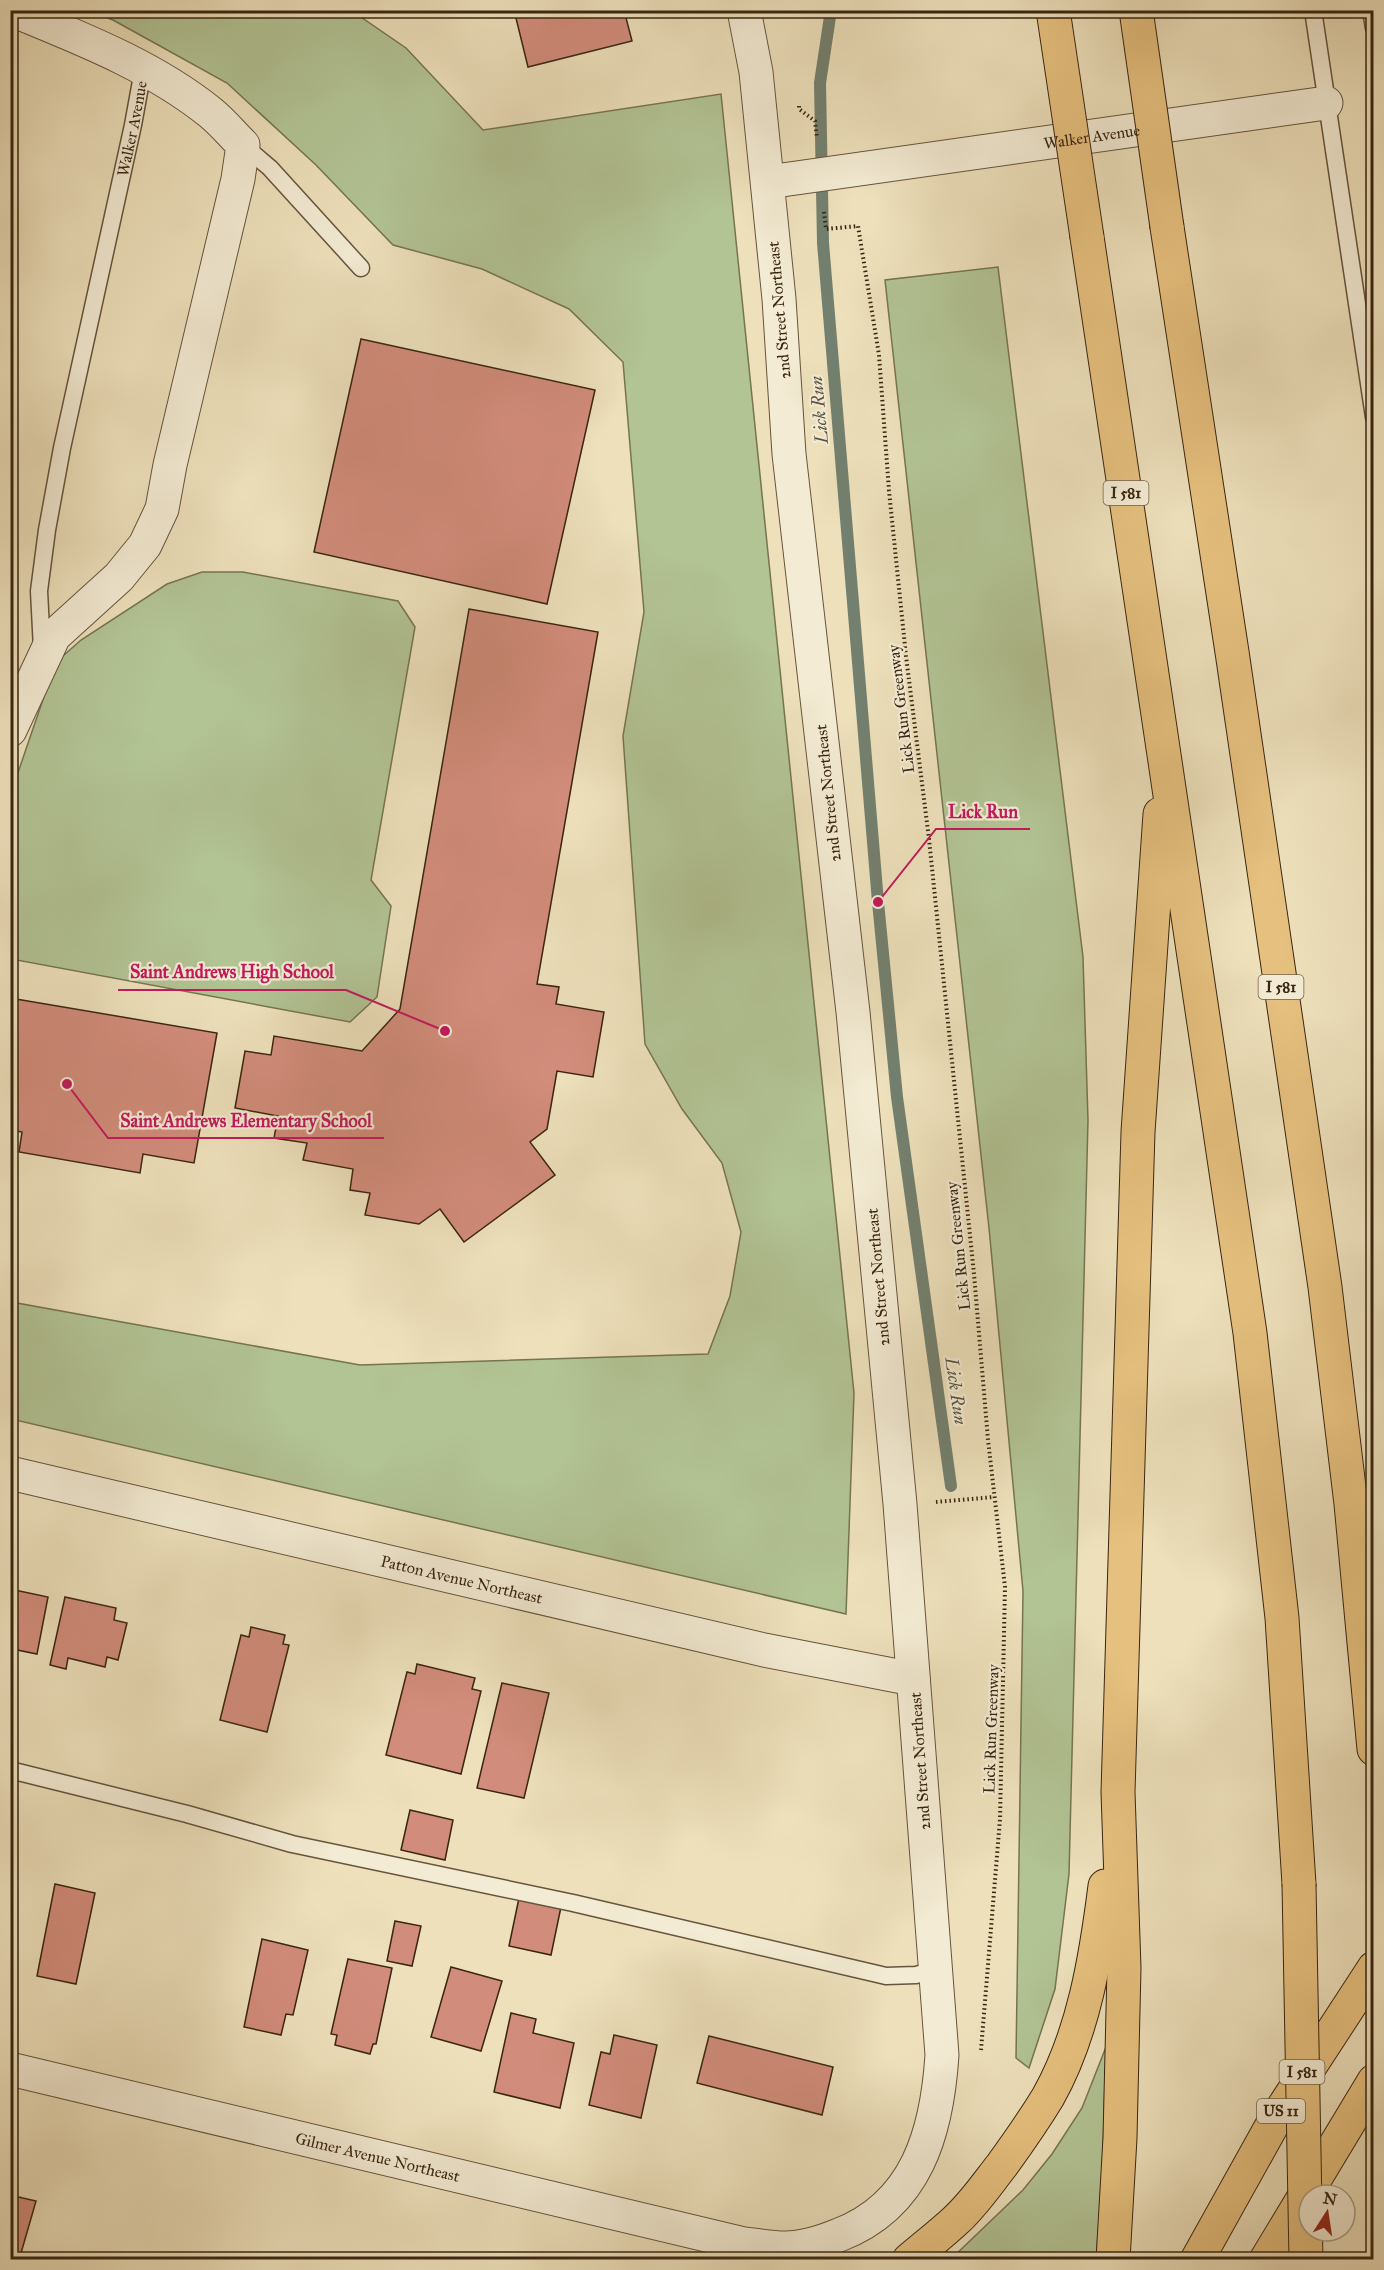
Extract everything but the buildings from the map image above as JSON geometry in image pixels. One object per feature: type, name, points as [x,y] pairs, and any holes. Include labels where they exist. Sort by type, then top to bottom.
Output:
[{"type":"main road","name":"I 581","points":[[1053,10],[1250,1333],[1282,1618],[1299,1884],[1306,2259]]},
{"type":"main road","name":"I 581","points":[[1136,10],[1325,1287],[1351,1504],[1374,1749]]},
{"type":"main road","points":[[1113,2259],[1120,2138],[1124,1968],[1118,1792],[1138,1132],[1164,750]]},
{"type":"main road","points":[[909,2259],[956,2220],[980,2193],[1020,2141],[1048,2096],[1068,2053],[1097,1947],[1118,1792]]},
{"type":"main road","name":"US 11","points":[[1197,2259],[1275,2120],[1374,1968]]},
{"type":"main road","points":[[1266,2259],[1374,2081]]},
{"type":"street","points":[[12,10],[86,40],[143,70]]},
{"type":"street","name":"2nd Street Northeast","points":[[744,10],[756,72],[768,182],[779,299],[789,454],[853,1012],[900,1504],[942,2055],[940,2094],[926,2147],[906,2186],[880,2213],[855,2229],[818,2243],[786,2248],[744,2244]]},
{"type":"street","name":"Walker Avenue","points":[[10,730],[54,636],[118,577],[146,545],[162,509],[170,465],[238,179],[243,145],[204,108],[185,94],[143,70]]},
{"type":"street","name":"Walker Avenue","points":[[768,182],[1326,103]]},
{"type":"street","name":"Patton Avenue Northeast","points":[[10,1473],[764,1650],[913,1679]]},
{"type":"street","name":"Gilmer Avenue Northeast","points":[[10,2069],[744,2244]]},
{"type":"lane","points":[[1313,10],[1374,417]]},
{"type":"lane","points":[[1371,10],[1374,28]]},
{"type":"lane","name":"Walker Avenue","points":[[42,659],[39,591],[47,530],[62,448],[143,70]]},
{"type":"lane","points":[[243,145],[270,168],[361,268]]},
{"type":"lane","points":[[10,1770],[187,1814],[292,1844],[585,1906],[886,1976],[916,1975],[936,1970]]},
{"type":"path","name":"Lick Run Greenway","points":[[826,229],[858,226],[879,355],[889,491],[906,656],[929,839],[1005,1587],[1000,1820],[980,2054]]},
{"type":"path","points":[[931,1502],[995,1497]]},
{"type":"green space","points":[[89,11],[352,11],[406,48],[483,130],[721,94],[854,1393],[846,1614],[11,1419],[11,1302],[360,1365],[708,1354],[730,1296],[741,1232],[722,1163],[682,1109],[645,1044],[623,736],[644,612],[623,362],[569,309],[482,269],[393,245],[316,165],[227,83],[113,20]]},
{"type":"green space","points":[[998,267],[1083,957],[1088,1120],[1069,1874],[1055,1989],[1029,2068],[1016,2058],[1023,1591],[989,1228],[885,280]]},
{"type":"green space","points":[[202,572],[243,572],[398,601],[415,627],[371,880],[391,906],[377,997],[350,1022],[11,959],[11,793],[50,679],[63,656],[81,640],[167,584]]},
{"type":"green space","points":[[1106,2047],[1102,2182],[1096,2259],[950,2260],[1023,2190],[1052,2154],[1082,2108]]},
{"type":"waterway","name":"Lick Run","points":[[831,10],[820,83],[823,243],[878,902],[897,1097],[951,1486]]},
{"type":"place","name":"Lick Run","points":[[878,902]]},
{"type":"place","name":"Saint Andrews High School","points":[[445,1031]]},
{"type":"place","name":"Saint Andrews Elementary School","points":[[67,1084]]}]
